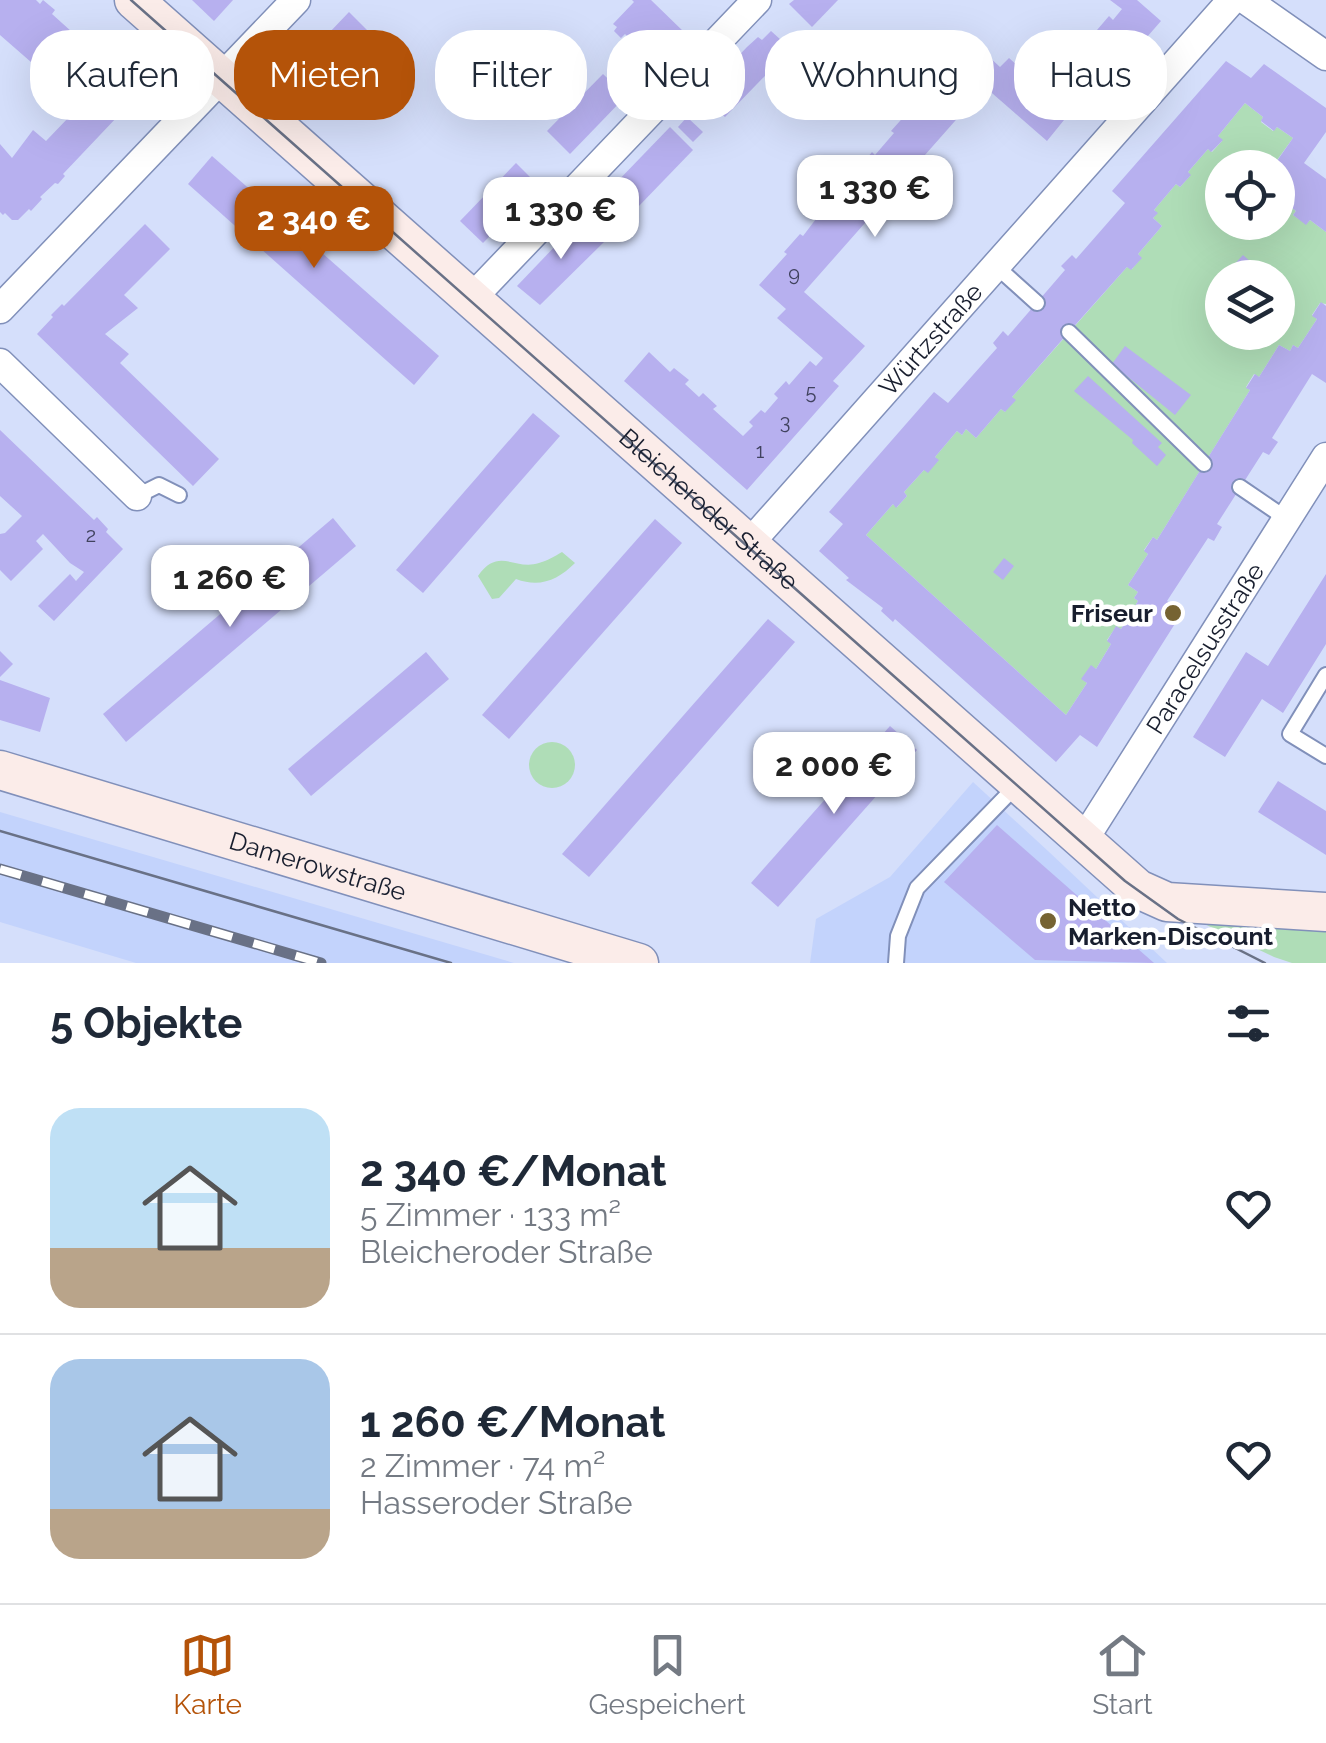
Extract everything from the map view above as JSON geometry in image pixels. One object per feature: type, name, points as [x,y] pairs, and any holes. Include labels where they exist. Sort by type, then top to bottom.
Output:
[{"type":"street","name":"Bleicheroder Straße","points":[[134,0],[1126,880],[1154,898],[1326,912]]},
{"type":"street","points":[[6,292],[296,0]]},
{"type":"street","points":[[471,299],[757,0]]},
{"type":"street","name":"Würtzstraße","points":[[748,545],[1232,0]]},
{"type":"street","points":[[1246,0],[1326,56]]},
{"type":"street","points":[[0,363],[137,496]]},
{"type":"street","name":"Paracelsusstraße","points":[[1083,841],[1326,457]]},
{"type":"street","name":"Damerowstraße","points":[[0,770],[639,963]]},
{"type":"lane","points":[[997,267],[1037,303]]},
{"type":"lane","points":[[1069,332],[1204,464]]},
{"type":"lane","points":[[137,496],[158,485],[180,495]]},
{"type":"lane","points":[[1240,487],[1287,519]]},
{"type":"lane","points":[[1326,675],[1290,734],[1326,756]]},
{"type":"lane","points":[[896,963],[898,936],[917,888],[1019,784]]},
{"type":"shaded area","points":[[973,782],[1167,963],[810,963],[816,919],[890,877]]},
{"type":"shaded area","points":[[0,812],[514,963],[136,963],[0,922]]},
{"type":"green space","points":[[1245,103],[1273,131],[1277,127],[1293,138],[1284,150],[1214,150],[1222,141],[1218,136]]},
{"type":"green space","points":[[1205,152],[1205,240],[1295,240],[1295,216],[1306,224],[1310,220],[1326,232],[1326,304],[1320,303],[1312,315],[1317,319],[1298,348],[1295,260],[1205,260],[1205,350],[1276,350],[1259,377],[1254,374],[1246,387],[1250,390],[1157,540],[1153,537],[1144,550],[1148,554],[1128,585],[1138,592],[1134,598],[1138,601],[1121,629],[1116,627],[1107,640],[1111,644],[1096,669],[1091,666],[1082,679],[1087,683],[1066,715],[866,535],[893,504],[897,507],[907,496],[904,492],[924,470],[938,461],[935,457],[957,431],[962,435],[966,429],[976,438],[1001,409],[1005,412],[1012,397],[1127,267],[1132,269],[1141,258],[1138,254],[1162,226],[1153,218],[1157,213],[1154,210],[1176,184],[1180,187],[1190,176],[1188,172]]},
{"type":"green space","points":[[562,552],[575,563],[562,574],[541,582],[516,579],[499,598],[492,599],[478,576],[493,562],[530,565]]},
{"type":"green space","points":[[552,742],[569,748],[575,765],[569,782],[552,788],[535,782],[529,765],[535,748]]},
{"type":"green space","points":[[1196,920],[1326,925],[1326,963],[1292,963]]},
{"type":"building","points":[[0,0],[36,0],[40,4],[43,0],[70,30],[30,30],[30,61],[0,35]]},
{"type":"building","points":[[192,0],[233,0],[214,21]]},
{"type":"building","points":[[651,0],[682,30],[615,30],[613,24],[634,2]]},
{"type":"building","points":[[794,0],[838,0],[812,27],[789,4]]},
{"type":"building","points":[[1110,0],[1137,0],[1161,21],[1153,30],[1097,30],[1109,16],[1113,20],[1122,9]]},
{"type":"building","points":[[349,12],[367,30],[332,30]]},
{"type":"building","points":[[758,37],[765,37],[765,76],[745,96],[745,49]]},
{"type":"building","points":[[1009,58],[1014,62],[1014,112],[994,95],[994,61],[1000,67]]},
{"type":"building","points":[[1226,61],[1251,78],[1264,64],[1326,108],[1326,132],[1304,163],[1326,179],[1326,232],[1310,220],[1306,225],[1295,217],[1295,150],[1285,150],[1293,138],[1277,127],[1274,131],[1245,103],[1218,136],[1223,140],[1213,150],[1205,150],[1188,172],[1191,175],[1180,187],[1176,184],[1154,210],[1158,213],[1153,218],[1162,226],[1138,254],[1142,258],[1131,270],[1127,267],[1069,332],[1012,397],[1016,400],[1005,412],[1001,409],[976,438],[966,429],[962,435],[957,431],[935,457],[939,460],[928,473],[924,470],[904,492],[907,496],[896,508],[893,504],[866,535],[1066,715],[1087,683],[1081,679],[1091,665],[1096,669],[1111,644],[1107,641],[1116,626],[1121,629],[1138,601],[1134,598],[1138,592],[1128,585],[1148,554],[1144,551],[1153,537],[1157,540],[1250,390],[1246,388],[1255,374],[1259,377],[1276,350],[1298,348],[1317,319],[1312,316],[1321,302],[1326,306],[1326,383],[1312,374],[1272,438],[1278,442],[1269,455],[1263,452],[1217,524],[1222,527],[1214,541],[1208,538],[1167,601],[1183,611],[1097,747],[1080,735],[1056,762],[895,619],[893,622],[881,611],[883,608],[846,580],[849,578],[819,551],[843,524],[829,512],[934,392],[948,403],[997,348],[993,343],[1003,331],[1008,336],[1065,270],[1061,266],[1072,255],[1076,259],[1125,203],[1112,191]]},
{"type":"building","points":[[603,74],[607,78],[607,116],[570,154],[547,131],[558,120],[587,120],[587,90]]},
{"type":"building","points":[[66,120],[114,120],[31,211],[12,220],[0,212],[0,144],[12,158],[33,130],[46,141]]},
{"type":"building","points":[[690,120],[703,132],[693,142],[678,127]]},
{"type":"building","points":[[901,120],[956,120],[804,292],[865,346],[833,381],[839,386],[747,490],[624,381],[649,352],[670,372],[674,368],[689,380],[685,384],[699,397],[703,393],[717,406],[713,409],[743,436],[753,426],[749,422],[761,410],[765,413],[778,398],[774,394],[786,381],[789,385],[810,361],[816,366],[823,358],[777,318],[786,309],[759,285],[835,194],[838,196],[859,173],[856,171],[872,152],[875,155],[894,133],[891,131]]},
{"type":"building","points":[[1023,120],[1064,120],[1047,141]]},
{"type":"building","points":[[670,127],[693,150],[637,208],[614,185]]},
{"type":"building","points":[[212,156],[439,356],[414,385],[188,184]]},
{"type":"building","points":[[516,163],[539,186],[483,243],[460,221]]},
{"type":"building","points":[[582,218],[605,241],[540,305],[517,286]]},
{"type":"building","points":[[145,224],[170,249],[124,295],[138,308],[105,334],[129,354],[120,363],[219,459],[193,486],[37,334],[51,315]]},
{"type":"building","points":[[1125,346],[1191,395],[1175,415],[1112,364]]},
{"type":"building","points":[[1088,376],[1162,443],[1158,447],[1166,455],[1157,466],[1133,440],[1074,391]]},
{"type":"building","points":[[533,413],[560,436],[423,593],[396,570]]},
{"type":"building","points":[[0,430],[94,520],[97,517],[123,549],[54,621],[38,606],[70,574],[76,581],[84,572],[43,534],[36,541],[43,549],[11,581],[0,570],[0,534],[22,516],[0,496]]},
{"type":"building","points":[[333,518],[356,546],[126,742],[103,714]]},
{"type":"building","points":[[655,519],[682,543],[509,739],[482,715]]},
{"type":"building","points":[[1004,558],[1014,566],[1003,580],[993,572]]},
{"type":"building","points":[[1326,574],[1326,644],[1283,713],[1262,699],[1225,757],[1193,737],[1246,652],[1268,666]]},
{"type":"building","points":[[768,619],[795,642],[589,877],[562,854]]},
{"type":"building","points":[[0,651],[13,664],[0,677]]},
{"type":"building","points":[[426,652],[449,679],[311,796],[288,769]]},
{"type":"building","points":[[0,680],[50,698],[40,732],[0,720]]},
{"type":"building","points":[[890,726],[917,750],[778,907],[751,883]]},
{"type":"building","points":[[1278,781],[1326,811],[1326,855],[1258,812]]},
{"type":"building","name":"Netto Marken-Discount","points":[[997,825],[1154,963],[1035,960],[944,882]]},
{"type":"tram line","points":[[131,0],[1125,881],[1178,919],[1265,963]]},
{"type":"tram line","points":[[0,831],[451,963]]},
{"type":"railway","points":[[0,869],[321,963]]},
{"type":"place","name":"Friseur","points":[[1173,613]]},
{"type":"place","name":"Netto Marken-Discount","points":[[1048,921]]}]
